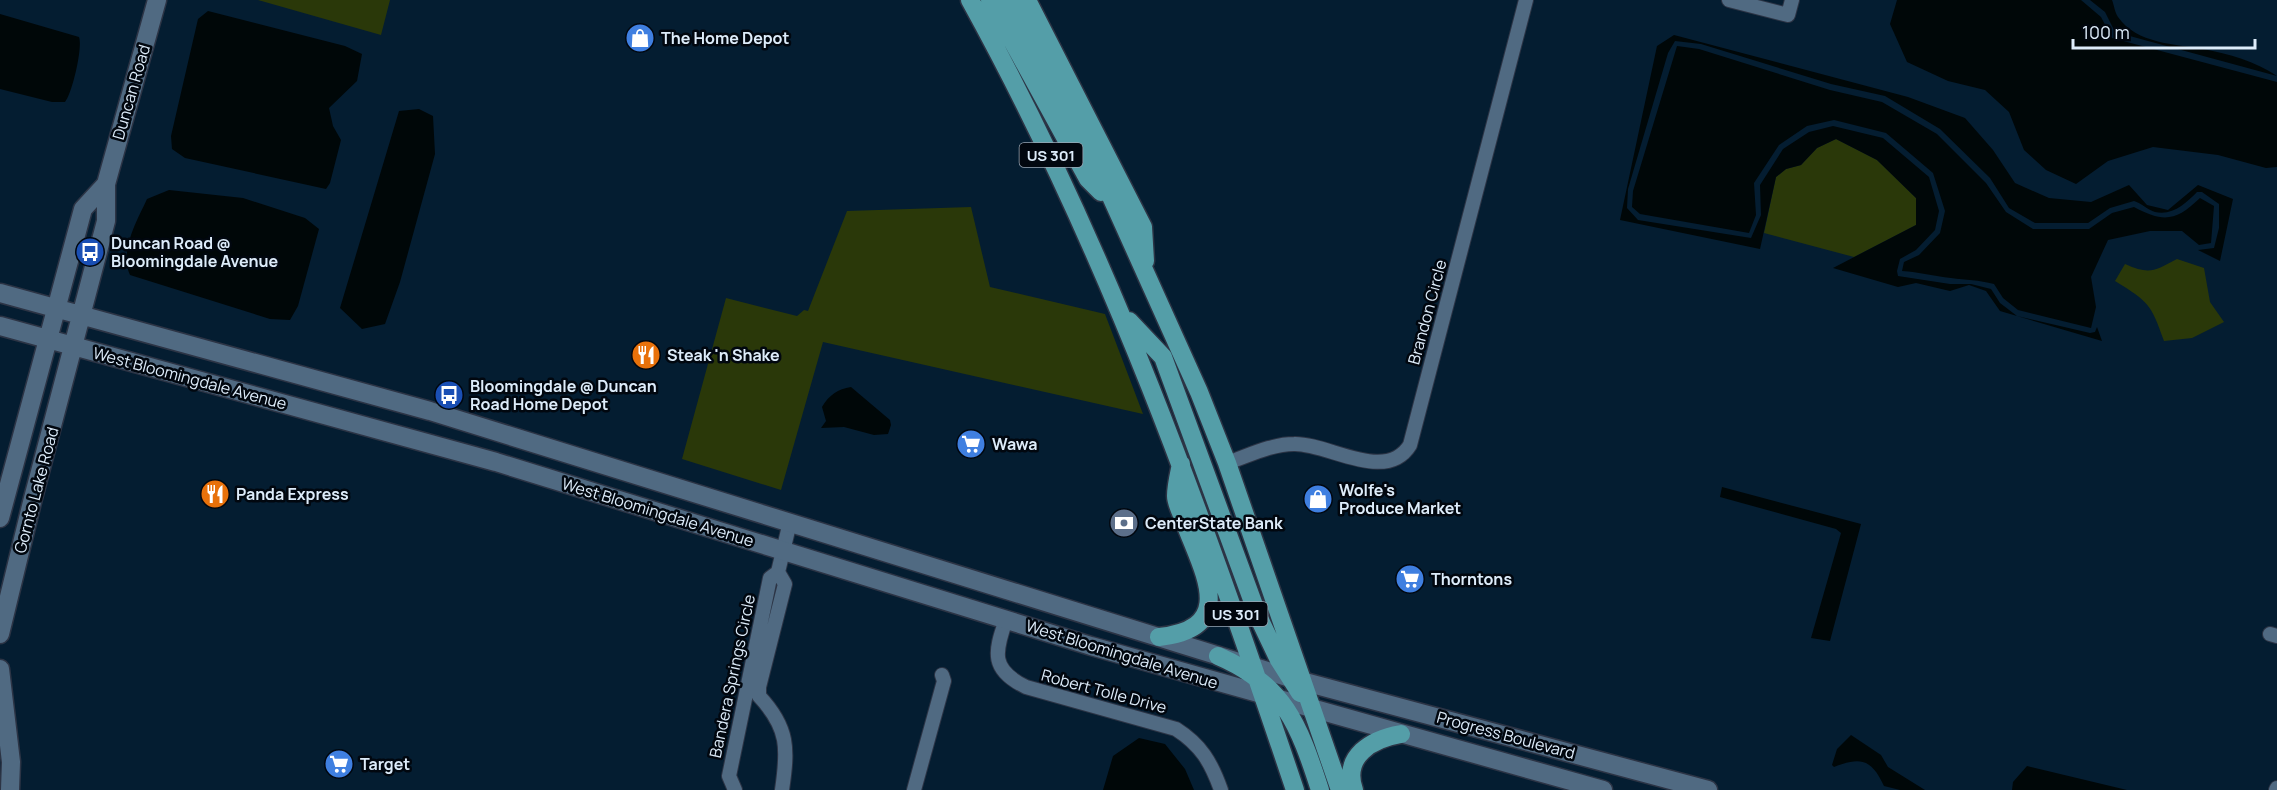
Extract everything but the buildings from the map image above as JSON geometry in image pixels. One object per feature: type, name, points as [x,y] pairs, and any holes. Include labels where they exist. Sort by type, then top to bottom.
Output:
[{"type":"main road","name":"Duncan Road","points":[[75,347],[106,221],[106,184],[157,0]]},
{"type":"main road","name":"US 301","points":[[970,0],[1060,174],[1123,315],[1181,463],[1256,672]]},
{"type":"main road","points":[[990,0],[1089,179],[1118,212]]},
{"type":"main road","name":"US 301","points":[[1009,0],[1118,212],[1199,392],[1227,463],[1296,680],[1312,709],[1340,790]]},
{"type":"main road","points":[[1027,0],[1143,227],[1146,272]]},
{"type":"main road","name":"Duncan Road","points":[[56,308],[83,209],[106,184]]},
{"type":"main road","name":"West Bloomingdale Avenue","points":[[0,293],[430,411],[1159,637],[1218,656],[1256,672],[1296,680]]},
{"type":"main road","name":"Gornto Lake Road","points":[[0,518],[56,308]]},
{"type":"main road","points":[[1123,315],[1163,357],[1258,616],[1296,680]]},
{"type":"main road","name":"West Bloomingdale Avenue","points":[[0,326],[418,440],[1006,620],[1312,709]]},
{"type":"main road","name":"Gornto Lake Road","points":[[0,627],[75,347]]},
{"type":"main road","points":[[418,440],[430,411]]},
{"type":"main road","points":[[1159,637],[1180,635],[1191,630],[1202,621],[1209,609],[1208,588],[1176,497],[1181,463]]},
{"type":"main road","points":[[0,669],[12,762],[10,790]]},
{"type":"main road","points":[[1256,672],[1304,746],[1320,790]]},
{"type":"main road","name":"Progress Boulevard","points":[[1296,680],[1656,783],[1708,790]]},
{"type":"main road","points":[[1273,698],[1295,790]]},
{"type":"main road","name":"Progress Boulevard","points":[[1312,709],[1603,790]]},
{"type":"main road","points":[[1354,790],[1350,775],[1360,751],[1385,736],[1401,734]]},
{"type":"street","name":"Brandon Circle","points":[[1227,463],[1291,444],[1309,445],[1380,463],[1394,459],[1406,452],[1410,446],[1526,0]]},
{"type":"street","points":[[1730,0],[1788,15],[1792,0]]},
{"type":"street","name":"Bandera Springs Circle","points":[[735,790],[729,776],[732,753],[770,578],[778,572],[790,522]]},
{"type":"street","name":"Bandera Springs Circle","points":[[778,572],[785,584],[759,687],[759,696],[768,706],[786,739],[787,762],[782,790]]},
{"type":"street","name":"Robert Tolle Drive","points":[[1006,620],[997,657],[999,665],[1010,680],[1026,687],[1176,729],[1193,740],[1208,756],[1221,790]]},
{"type":"street","points":[[914,790],[944,681],[942,675]]},
{"type":"green space","points":[[258,0],[390,0],[381,35]]},
{"type":"green space","points":[[1836,139],[1877,160],[1916,198],[1916,225],[1854,257],[1764,233],[1776,177],[1786,169],[1801,165],[1817,148]]},
{"type":"green space","points":[[971,207],[990,287],[1105,314],[1143,414],[823,342],[781,490],[682,459],[726,298],[797,316],[804,310],[808,311],[847,211]]},
{"type":"green space","points":[[2177,259],[2204,268],[2210,302],[2224,322],[2192,338],[2164,341],[2152,311],[2142,299],[2115,281],[2125,264],[2140,270],[2152,270]]},
{"type":"shaded area","points":[[1897,0],[2081,0],[2101,17],[2112,38],[2277,82],[2277,167],[2266,168],[2218,155],[2153,147],[2108,161],[2076,184],[2046,170],[2024,150],[2009,112],[1985,90],[1948,81],[1907,62],[1890,24]]},
{"type":"shaded area","points":[[2090,0],[2112,0],[2117,15],[2126,26],[2146,38],[2232,56],[2260,66],[2277,76],[2115,32],[2105,12]]},
{"type":"shaded area","points":[[208,11],[345,46],[362,54],[357,81],[329,108],[333,126],[341,140],[330,183],[326,189],[185,158],[172,149],[171,136],[198,19]]},
{"type":"shaded area","points":[[0,14],[79,37],[76,70],[65,102],[52,102],[0,89]]},
{"type":"shaded area","points":[[1674,35],[1908,97],[1965,118],[1993,150],[2015,183],[2049,198],[2091,202],[2129,185],[2147,205],[2168,210],[2198,185],[2233,199],[2220,261],[2198,250],[2214,248],[2219,228],[2219,204],[2202,192],[2197,192],[2184,204],[2168,212],[2155,212],[2134,201],[2110,208],[2088,223],[2035,223],[2009,208],[1990,178],[1940,129],[1885,96],[1831,84],[1701,44],[1675,41],[1668,53],[1628,189],[1627,208],[1638,220],[1751,238],[1761,215],[1760,185],[1783,149],[1809,132],[1833,126],[1883,138],[1929,177],[1939,211],[1935,230],[1916,250],[1900,259],[1898,276],[1950,284],[1971,284],[1991,289],[2000,303],[2017,316],[2000,311],[1986,291],[1969,285],[1950,291],[1916,283],[1898,287],[1833,268],[1916,225],[1916,198],[1877,160],[1836,139],[1817,148],[1801,165],[1786,169],[1776,177],[1760,249],[1620,220],[1657,46]]},
{"type":"shaded area","points":[[1677,46],[1699,49],[1830,90],[1882,102],[1937,134],[1986,183],[2006,212],[2033,229],[2089,229],[2112,213],[2134,207],[2154,216],[2169,217],[2184,211],[2200,198],[2214,206],[2211,243],[2199,245],[2182,231],[2150,231],[2108,240],[2091,277],[2096,307],[2091,328],[2018,310],[2003,298],[1994,284],[1902,271],[1904,262],[1919,255],[1940,233],[1945,211],[1933,173],[1886,133],[1834,120],[1807,126],[1779,145],[1754,183],[1756,215],[1749,233],[1640,214],[1632,207],[1633,191]]},
{"type":"shaded area","points":[[419,109],[433,116],[435,154],[400,282],[385,324],[362,329],[340,308],[399,111]]},
{"type":"shaded area","points":[[169,190],[243,198],[305,218],[319,229],[298,306],[290,320],[270,319],[130,275],[127,266],[128,246],[147,199]]},
{"type":"shaded area","points":[[2017,316],[2090,333],[2095,332],[2097,327],[2102,341]]},
{"type":"shaded area","points":[[851,387],[890,420],[888,434],[874,435],[844,427],[821,428],[826,421],[822,407],[834,393]]},
{"type":"shaded area","points":[[1722,487],[1861,524],[1830,641],[1811,638],[1841,533],[1836,529],[1720,497]]},
{"type":"shaded area","points":[[1851,735],[1881,755],[1888,767],[1925,790],[1900,790],[1884,786],[1874,770],[1864,762],[1851,762],[1834,767],[1832,765],[1837,749]]},
{"type":"shaded area","points":[[1139,738],[1165,744],[1185,769],[1194,790],[1103,790],[1113,756]]},
{"type":"shaded area","points":[[2027,766],[2127,790],[2012,790],[2013,782]]},
{"type":"place","name":"The Home Depot","points":[[640,38]]},
{"type":"place","name":"Duncan Road @ Bloomingdale Avenue","points":[[90,252]]},
{"type":"place","name":"Steak 'n Shake","points":[[646,355]]},
{"type":"place","name":"Bloomingdale @ Duncan Road Home Depot","points":[[449,395]]},
{"type":"place","name":"Wawa","points":[[971,444]]},
{"type":"place","name":"Panda Express","points":[[215,494]]},
{"type":"place","name":"Wolfe's Produce Market","points":[[1318,499]]},
{"type":"place","name":"CenterState Bank","points":[[1124,523]]},
{"type":"place","name":"Thorntons","points":[[1410,579]]},
{"type":"place","name":"Target","points":[[339,764]]}]
